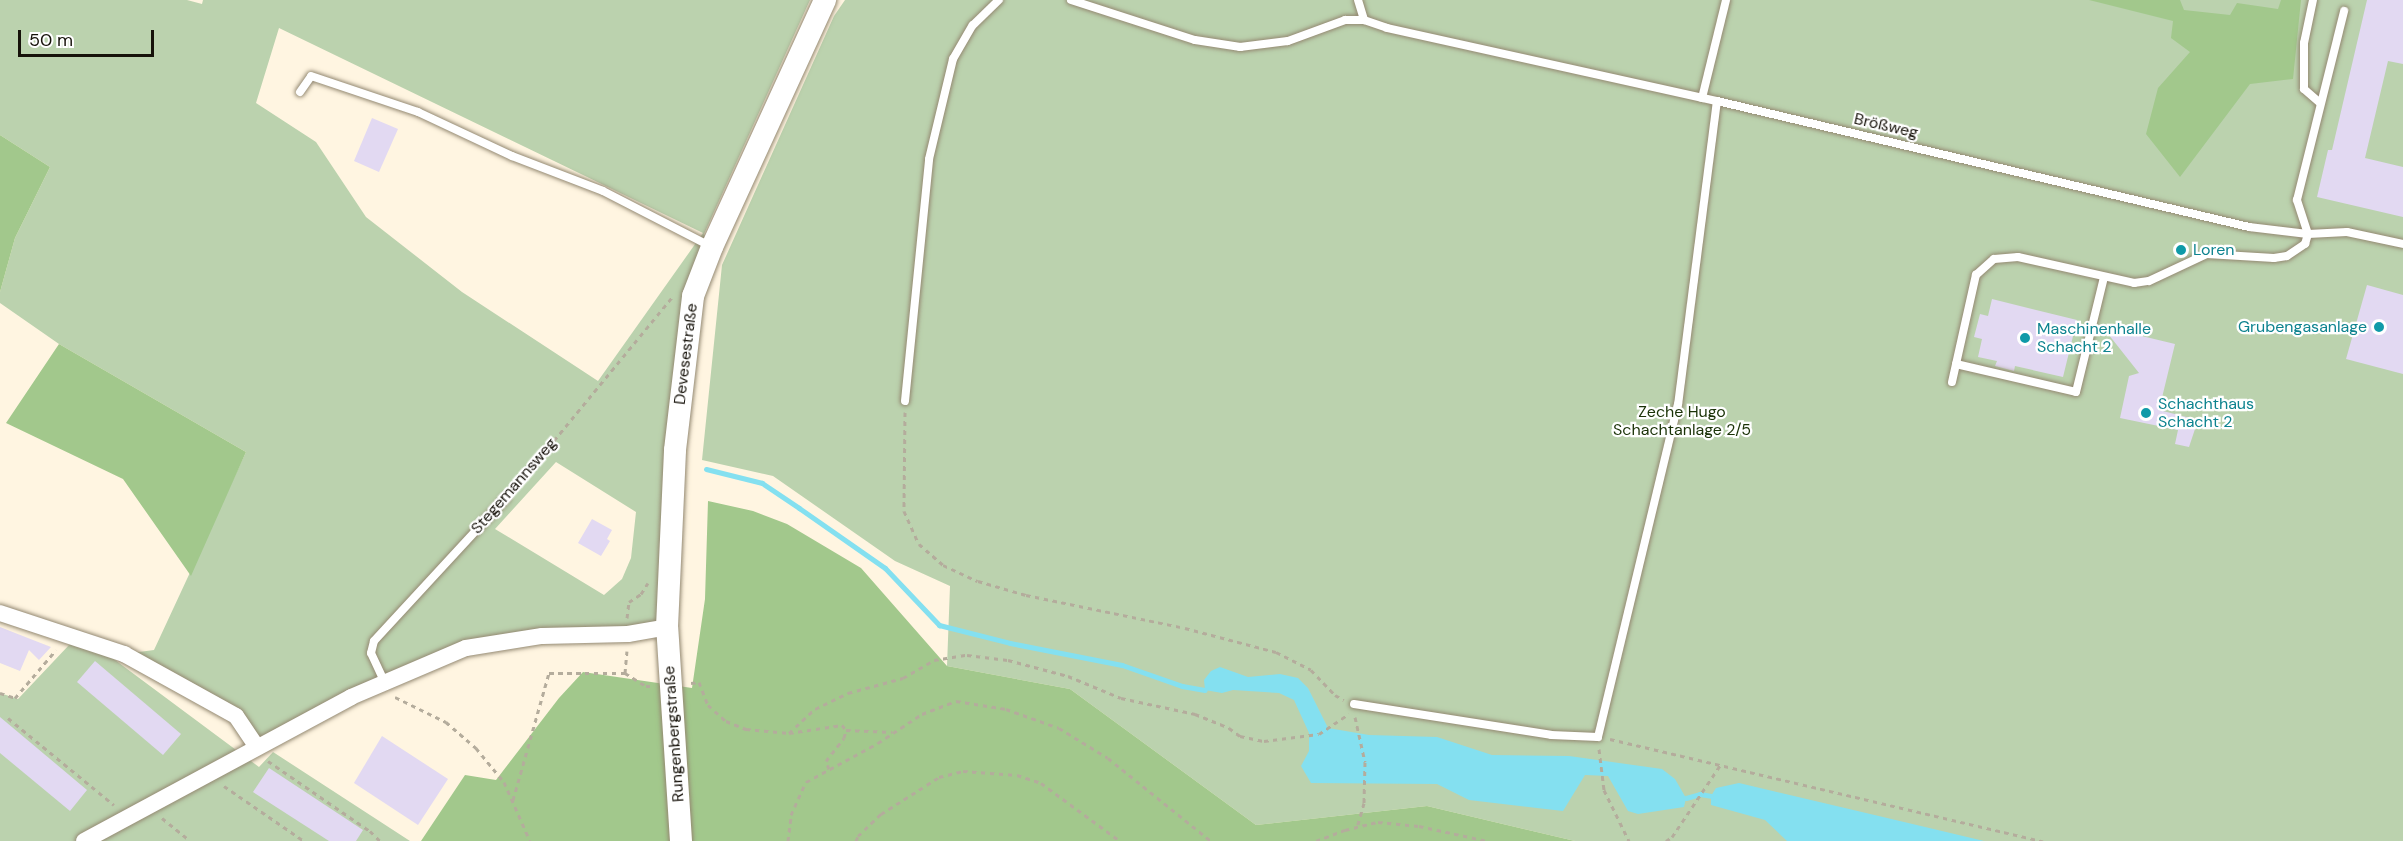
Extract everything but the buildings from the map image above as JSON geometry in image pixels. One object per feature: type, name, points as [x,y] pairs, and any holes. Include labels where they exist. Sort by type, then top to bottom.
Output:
[{"type":"street","name":"Devesestraße","points":[[667,627],[675,450],[693,296],[712,247],[825,0]]},
{"type":"street","points":[[0,613],[124,654],[236,716],[254,748]]},
{"type":"street","points":[[84,841],[351,697],[427,662],[466,648],[542,636],[628,634],[667,627]]},
{"type":"street","name":"Rungenbergstraße","points":[[667,627],[681,841]]},
{"type":"lane","points":[[904,401],[929,159],[953,59],[973,25],[999,0]]},
{"type":"lane","points":[[1071,0],[1195,40],[1240,47],[1288,41],[1345,20],[1364,20],[1358,0]]},
{"type":"lane","points":[[1702,98],[1726,0]]},
{"type":"lane","points":[[2313,0],[2304,43],[2304,89],[2320,103]]},
{"type":"lane","points":[[1952,382],[1976,274],[1994,259],[2018,257],[2128,282],[2149,281],[2207,254],[2254,259],[2288,256],[2305,244],[2308,234],[2296,200],[2344,11]]},
{"type":"lane","name":"Brößweg","points":[[1364,20],[1387,28],[1717,101],[2249,227],[2308,234],[2347,232],[2403,244]]},
{"type":"lane","points":[[300,92],[311,76],[418,112],[512,156],[603,191],[712,247]]},
{"type":"lane","points":[[1354,704],[1551,735],[1598,736],[1678,405],[1717,101]]},
{"type":"lane","points":[[1956,364],[2076,392],[2104,277]]},
{"type":"lane","name":"Stegemannsweg","points":[[385,683],[371,653],[375,640],[506,498]]},
{"type":"path","name":"Stegemannsweg","points":[[506,498],[677,291]]},
{"type":"path","points":[[904,401],[904,511],[919,544],[943,565],[978,581],[1026,595],[1185,628],[1276,652],[1311,670],[1335,695],[1354,704]]},
{"type":"path","points":[[0,693],[15,698],[68,635]]},
{"type":"path","points":[[789,733],[814,709],[848,693],[903,678],[934,660],[967,655],[1008,660],[1068,676],[1121,698],[1195,714],[1229,728],[1240,736],[1264,741],[1319,734],[1353,712],[1365,762],[1364,803],[1357,827]]},
{"type":"path","points":[[513,800],[549,673],[624,674],[646,686],[656,686]]},
{"type":"path","points":[[699,682],[708,705],[726,721],[746,729],[789,733],[842,725],[846,730],[893,732]]},
{"type":"path","points":[[385,683],[398,700],[446,722],[476,748],[504,782],[530,841]]},
{"type":"path","points":[[788,841],[791,815],[806,782],[922,714],[956,701],[987,704],[1035,717],[1089,745],[1211,841]]},
{"type":"path","points":[[8,718],[127,816]]},
{"type":"path","points":[[830,768],[825,766],[825,761],[844,738],[846,730]]},
{"type":"path","points":[[1629,841],[1604,790],[1598,736],[2043,841]]},
{"type":"path","points":[[254,748],[370,831],[380,841]]},
{"type":"path","points":[[1666,841],[1672,837],[1721,764]]},
{"type":"path","points":[[856,841],[858,836],[881,814],[939,777],[963,771],[1017,775],[1041,783],[1120,841]]},
{"type":"path","points":[[208,775],[304,841]]},
{"type":"path","points":[[147,806],[190,841]]},
{"type":"path","points":[[1316,841],[1378,822],[1419,826],[1488,841]]},
{"type":"green space","points":[[0,0],[187,0],[202,4],[203,0],[810,0],[704,234],[707,244],[667,627],[466,648],[257,747],[236,716],[124,654],[154,650],[246,452],[59,344],[0,303],[0,292],[15,238],[50,167],[0,135]],"holes":[[[279,28],[703,233],[598,381],[462,292],[366,217],[316,142],[256,103]],[[556,462],[636,512],[631,558],[622,579],[604,595],[495,529]]]},
{"type":"green space","name":"Zeche Hugo Schachtanlage 2/5","points":[[845,0],[2403,0],[2403,841],[1575,841],[1427,806],[1256,825],[1070,689],[947,666],[950,586],[895,561],[773,476],[702,460],[722,265],[834,16]]},
{"type":"green space","points":[[2089,0],[2180,0],[2184,10],[2230,15],[2237,3],[2278,9],[2281,0],[2301,0],[2293,79],[2250,84],[2180,177],[2146,134],[2158,88],[2190,52],[2171,38],[2173,21]]},
{"type":"green space","points":[[0,135],[50,167],[15,238],[0,292]]},
{"type":"green space","points":[[59,344],[246,452],[191,576],[123,479],[6,423]]},
{"type":"green space","points":[[708,501],[753,511],[787,524],[861,568],[947,666],[1070,689],[1256,825],[1427,806],[1575,841],[421,841],[465,775],[496,780],[559,698],[583,672],[692,688],[705,599]]},
{"type":"green space","points":[[70,644],[111,657],[259,767],[273,752],[410,841],[0,841],[0,693],[18,699]]},
{"type":"water","points":[[1220,667],[1248,677],[1280,674],[1298,678],[1308,688],[1328,728],[1369,735],[1437,737],[1492,755],[1569,756],[1662,769],[1675,779],[1686,798],[1684,807],[1638,814],[1628,811],[1608,776],[1585,775],[1563,811],[1469,800],[1437,784],[1311,783],[1301,766],[1309,751],[1309,733],[1294,700],[1279,693],[1233,690],[1222,693],[1205,690],[1204,680],[1211,671]]},
{"type":"water","points":[[1739,783],[1984,841],[1787,841],[1765,820],[1711,805],[1711,796],[1716,788]]},
{"type":"waterway","points":[[706,469],[762,483],[885,568],[939,625],[1010,643],[1122,665],[1182,686],[1205,690]]},
{"type":"waterway","points":[[1686,798],[1700,794],[1711,796]]},
{"type":"place","name":"Loren","points":[[2181,250]]},
{"type":"place","name":"Grubengasanlage","points":[[2379,327]]},
{"type":"place","name":"Maschinenhalle Schacht 2","points":[[2025,338]]},
{"type":"place","name":"Schachthaus Schacht 2","points":[[2146,413]]}]
